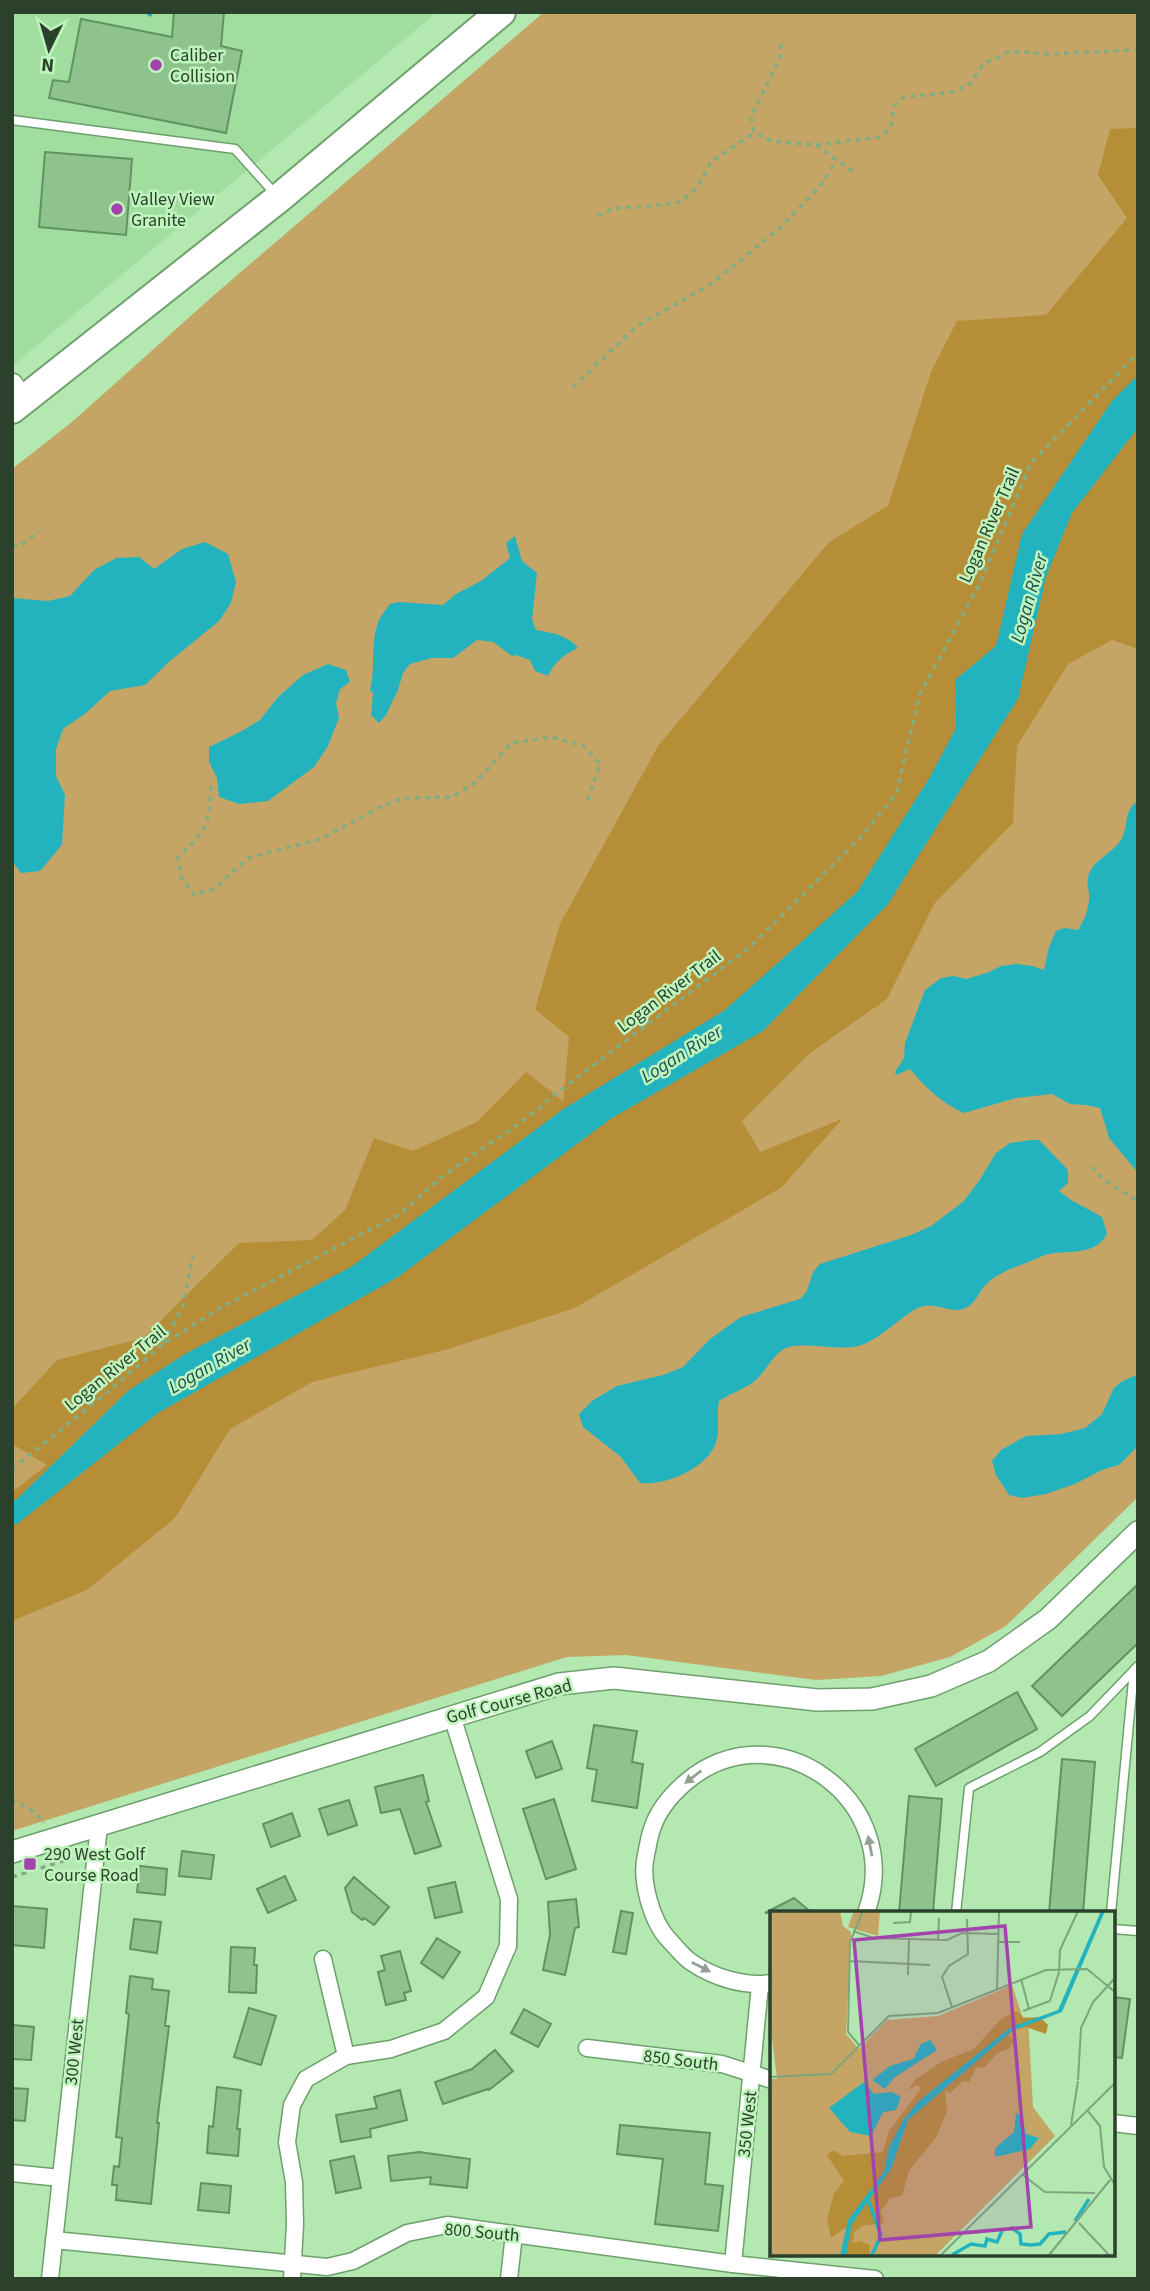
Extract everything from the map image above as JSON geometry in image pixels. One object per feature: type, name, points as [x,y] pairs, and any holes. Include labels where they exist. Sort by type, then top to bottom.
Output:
[{"type":"highway","points":[[16,398],[279,198],[501,12]]},
{"type":"street","name":"Golf Course Road","points":[[12,1852],[559,1684],[614,1678],[817,1700],[872,1699],[931,1686],[989,1661],[1048,1619],[1138,1532]]},
{"type":"street","points":[[292,2272],[296,2224],[294,2182],[287,2142],[292,2105],[306,2079],[346,2056],[391,2049],[444,2031],[485,1997],[508,1947],[509,1899],[452,1716]]},
{"type":"street","points":[[766,1984],[723,1979],[690,1962],[664,1935],[648,1901],[644,1864],[652,1827],[671,1795],[700,1771],[735,1757],[772,1756],[808,1766],[837,1785],[859,1811],[871,1843],[874,1877],[866,1911]]},
{"type":"street","name":"300 West","points":[[50,2279],[99,1825]]},
{"type":"street","points":[[323,1959],[346,2056]]},
{"type":"street","name":"350 West","points":[[733,2264],[752,2074],[766,1984]]},
{"type":"street","name":"850 South","points":[[587,2048],[722,2064],[770,2079]]},
{"type":"street","points":[[1115,2123],[1138,2126]]},
{"type":"street","points":[[12,2173],[60,2178]]},
{"type":"street","name":"800 South","points":[[54,2240],[292,2272],[353,2261],[407,2233],[447,2225],[733,2264],[875,2279]]},
{"type":"street","points":[[509,2279],[514,2234]]},
{"type":"lane","points":[[12,120],[235,149],[279,198]]},
{"type":"lane","points":[[956,1911],[969,1788],[1040,1752],[1090,1716],[1136,1668]]},
{"type":"lane","points":[[1111,1911],[1136,1668]]},
{"type":"lane","points":[[1115,1928],[1138,1931]]},
{"type":"path","points":[[754,133],[751,117],[780,58],[781,44]]},
{"type":"path","points":[[754,133],[772,141],[816,145],[881,137],[891,126],[894,106],[904,97],[954,92],[971,83],[983,64],[1011,51],[1048,54],[1138,50]]},
{"type":"path","points":[[598,216],[614,208],[681,202],[698,186],[710,162],[754,133]]},
{"type":"path","points":[[816,145],[854,172]]},
{"type":"path","points":[[573,387],[636,327],[711,284],[779,229],[822,184],[836,161]]},
{"type":"path","name":"Logan River Trail","points":[[12,1469],[162,1345],[222,1307],[400,1214],[444,1175],[524,1120],[749,948],[860,838],[896,794],[920,694],[980,583],[1031,463],[1138,353]]},
{"type":"path","points":[[12,546],[21,545],[39,531]]},
{"type":"path","points":[[211,786],[210,813],[202,833],[178,858],[181,877],[194,895],[214,889],[248,858],[321,839],[382,806],[403,798],[452,797],[476,782],[511,743],[551,737],[584,746],[600,764],[588,800]]},
{"type":"path","points":[[1093,1167],[1104,1180],[1138,1201]]},
{"type":"path","points":[[162,1345],[183,1306],[193,1255]]},
{"type":"path","points":[[12,1799],[36,1813],[44,1823]]},
{"type":"path","points":[[12,1877],[70,1858]]},
{"type":"shaded area","points":[[12,12],[436,13],[12,366]]},
{"type":"shaded area","points":[[544,12],[1138,12],[1138,1497],[1006,1626],[950,1657],[881,1676],[816,1680],[626,1655],[567,1657],[12,1831],[12,469],[72,422],[213,296]]},
{"type":"shaded area","points":[[1138,128],[1138,649],[1112,640],[1068,664],[1017,746],[1013,823],[934,904],[887,999],[810,1053],[742,1121],[760,1152],[842,1119],[782,1187],[575,1308],[445,1350],[312,1382],[230,1429],[175,1518],[87,1590],[12,1621],[12,1492],[47,1465],[12,1444],[12,1409],[57,1360],[143,1338],[239,1243],[312,1240],[345,1210],[374,1138],[413,1151],[477,1122],[526,1072],[563,1101],[569,1037],[535,1009],[560,924],[658,746],[829,542],[888,506],[931,372],[957,321],[1046,315],[1127,218],[1098,175],[1110,129]]},
{"type":"water","name":"Logan River","points":[[1138,375],[1138,428],[1072,513],[1046,577],[1018,699],[888,904],[763,1031],[612,1118],[398,1277],[158,1413],[17,1524],[12,1525],[12,1501],[128,1391],[185,1354],[351,1267],[562,1110],[725,1010],[857,892],[930,777],[956,728],[955,680],[996,646],[1022,534],[1112,401]]},
{"type":"water","points":[[515,536],[522,561],[537,573],[532,620],[536,630],[565,637],[578,648],[560,659],[548,676],[535,671],[530,660],[512,656],[493,642],[477,640],[453,658],[432,658],[410,664],[403,673],[386,715],[379,723],[371,715],[373,693],[370,690],[376,631],[383,613],[390,604],[399,602],[443,605],[456,594],[481,581],[510,558],[506,543]]},
{"type":"water","points":[[205,542],[228,554],[236,582],[231,603],[219,621],[145,685],[110,691],[63,729],[56,749],[56,776],[65,795],[62,845],[40,871],[21,873],[12,861],[12,598],[48,601],[70,596],[94,570],[116,558],[139,557],[154,569],[182,549]]},
{"type":"water","points":[[328,664],[346,670],[350,682],[340,689],[336,703],[339,718],[328,746],[314,767],[268,801],[239,804],[219,797],[217,778],[209,762],[209,747],[260,720],[278,697],[303,675]]},
{"type":"water","points":[[1138,801],[1138,1173],[1109,1138],[1100,1108],[1070,1104],[1052,1094],[1016,1098],[964,1113],[934,1094],[910,1069],[896,1075],[895,1072],[904,1058],[905,1043],[925,990],[941,978],[954,976],[966,979],[1001,966],[1017,964],[1044,970],[1056,931],[1065,928],[1078,930],[1080,927],[1088,903],[1090,871],[1121,840],[1130,809]]},
{"type":"water","points":[[1039,1140],[1068,1170],[1068,1183],[1059,1191],[1102,1217],[1107,1234],[1101,1242],[1085,1250],[1048,1254],[1002,1273],[989,1281],[967,1308],[952,1310],[929,1305],[916,1309],[865,1344],[850,1347],[805,1345],[784,1349],[756,1380],[719,1401],[717,1439],[710,1454],[693,1468],[672,1479],[640,1483],[621,1457],[583,1427],[579,1414],[592,1401],[617,1386],[663,1375],[683,1367],[710,1339],[741,1317],[800,1299],[807,1291],[813,1272],[820,1264],[931,1226],[963,1202],[996,1153],[1010,1143]]},
{"type":"water","points":[[1138,1374],[1138,1446],[1119,1465],[1046,1494],[1022,1498],[1009,1495],[996,1475],[992,1461],[1001,1450],[1026,1436],[1061,1434],[1085,1428],[1102,1414],[1114,1388]]},
{"type":"building","name":"Caliber Collision","points":[[174,12],[224,12],[221,46],[242,51],[226,133],[49,98],[53,80],[69,82],[81,19],[172,37]]},
{"type":"building","points":[[45,152],[132,159],[126,235],[39,227]]},
{"type":"building","points":[[1138,1584],[1138,1643],[1062,1716],[1032,1686]]},
{"type":"building","points":[[1017,1692],[1037,1729],[936,1786],[915,1749]]},
{"type":"building","points":[[594,1725],[637,1731],[632,1762],[643,1764],[637,1808],[592,1801],[597,1770],[587,1768]]},
{"type":"building","points":[[552,1741],[562,1769],[536,1778],[526,1751]]},
{"type":"building","points":[[1062,1759],[1095,1762],[1083,1911],[1049,1911]]},
{"type":"building","points":[[423,1775],[429,1801],[426,1802],[441,1846],[415,1854],[400,1809],[381,1813],[375,1787]]},
{"type":"building","points":[[909,1796],[942,1799],[933,1911],[899,1911]]},
{"type":"building","points":[[554,1799],[576,1869],[546,1879],[523,1809]]},
{"type":"building","points":[[349,1800],[357,1825],[328,1835],[319,1809]]},
{"type":"building","points":[[292,1813],[300,1836],[271,1847],[263,1824]]},
{"type":"building","points":[[182,1851],[214,1855],[211,1879],[179,1876]]},
{"type":"building","points":[[140,1866],[167,1869],[165,1895],[137,1892]]},
{"type":"building","points":[[285,1876],[296,1900],[268,1913],[257,1889]]},
{"type":"building","points":[[354,1877],[389,1907],[374,1925],[352,1912],[345,1888]]},
{"type":"building","points":[[455,1882],[462,1912],[435,1918],[428,1888]]},
{"type":"building","points":[[794,1898],[810,1911],[770,1911],[765,1913]]},
{"type":"building","points":[[576,1899],[579,1927],[575,1928],[565,1975],[543,1970],[550,1935],[548,1902]]},
{"type":"building","points":[[12,1906],[47,1909],[44,1948],[12,1945]]},
{"type":"building","points":[[621,1911],[633,1913],[626,1954],[613,1952]]},
{"type":"building","points":[[134,1919],[161,1922],[157,1953],[130,1949]]},
{"type":"building","points":[[437,1938],[460,1952],[443,1978],[421,1963]]},
{"type":"building","points":[[231,1947],[255,1948],[256,1993],[229,1992]]},
{"type":"building","points":[[400,1951],[411,1991],[404,1993],[406,2000],[386,2005],[378,1972],[385,1970],[381,1956]]},
{"type":"building","points":[[130,1976],[153,1979],[152,1989],[169,1991],[165,2026],[169,2026],[157,2123],[151,2204],[116,2200],[117,2185],[112,2185],[114,2166],[119,2167],[122,2138],[116,2137],[129,2014],[126,2013]]},
{"type":"building","points":[[1115,1997],[1130,1999],[1122,2058],[1115,2057]]},
{"type":"building","points":[[249,2008],[276,2016],[261,2065],[234,2057]]},
{"type":"building","points":[[524,2009],[551,2024],[538,2047],[511,2033]]},
{"type":"building","points":[[12,2025],[34,2027],[31,2060],[12,2059]]},
{"type":"building","points":[[495,2050],[513,2071],[489,2090],[443,2104],[435,2082],[472,2069]]},
{"type":"building","points":[[217,2087],[241,2090],[237,2129],[240,2129],[238,2156],[207,2153]]},
{"type":"building","points":[[12,2088],[28,2089],[25,2121],[12,2120]]},
{"type":"building","points":[[400,2090],[407,2120],[370,2129],[371,2137],[341,2142],[336,2115],[377,2108],[374,2097]]},
{"type":"building","points":[[620,2125],[710,2133],[705,2184],[723,2186],[718,2231],[655,2224],[663,2159],[617,2154]]},
{"type":"building","points":[[419,2152],[470,2159],[467,2188],[430,2184],[431,2177],[391,2181],[388,2156]]},
{"type":"building","points":[[354,2156],[361,2188],[336,2193],[330,2161]]},
{"type":"building","points":[[201,2183],[231,2186],[229,2213],[198,2210]]},
{"type":"place","name":"Caliber Collision","points":[[156,65]]},
{"type":"place","name":"Valley View Granite","points":[[117,209]]},
{"type":"place","name":"290 West Golf Course Road","points":[[30,1864]]}]
